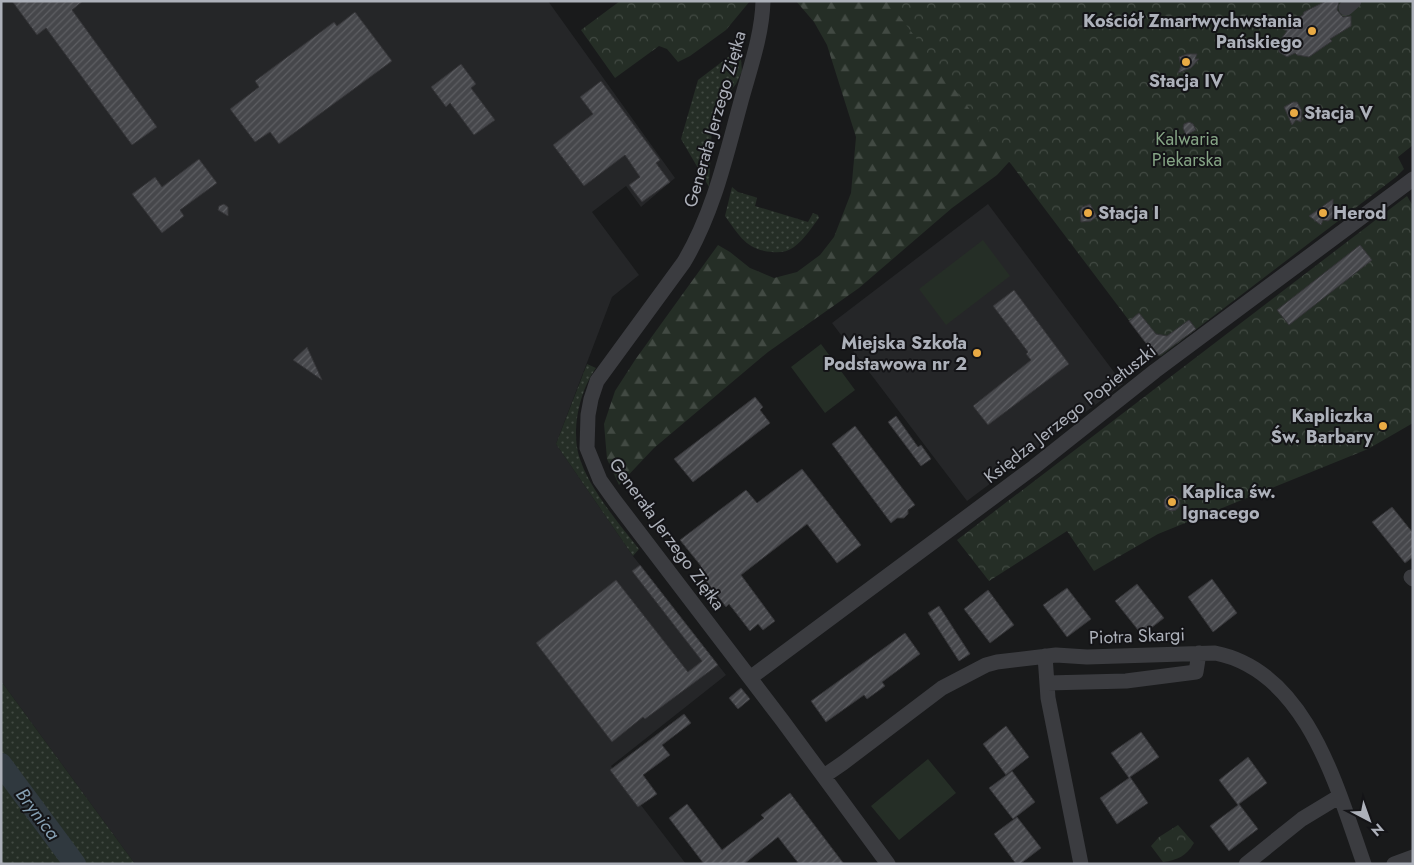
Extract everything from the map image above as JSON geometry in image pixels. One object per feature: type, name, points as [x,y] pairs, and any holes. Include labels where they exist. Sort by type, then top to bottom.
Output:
[{"type":"street","name":"Generała Jerzego Ziętka","points":[[763,1],[761,24],[753,59],[710,210],[695,244],[684,262],[597,381],[588,415],[587,448],[600,480],[824,776],[888,864]]},
{"type":"street","name":"Księdza Jerzego Popiełuszki","points":[[750,678],[1034,467],[1155,371],[1413,179]]},
{"type":"street","points":[[1046,684],[1126,681],[1196,672],[1199,653]]},
{"type":"street","name":"Piotra Skargi","points":[[824,776],[942,688],[986,665],[996,662],[1056,655],[1215,653],[1244,661],[1264,675],[1304,719],[1340,796],[1364,864]]},
{"type":"street","points":[[1045,656],[1046,684],[1081,864]]},
{"type":"street","points":[[1246,864],[1302,819],[1340,796]]},
{"type":"street","points":[[1394,864],[1413,857]]},
{"type":"shaded area","points":[[1,1],[548,1],[675,178],[641,207],[626,186],[592,212],[639,275],[612,297],[556,444],[633,556],[726,675],[611,766],[686,864],[135,864],[1,681]]},
{"type":"shaded area","name":"Miejska Szkoła Podstawowa nr 2","points":[[988,204],[1123,384],[967,501],[832,323]]},
{"type":"green space","points":[[620,1],[750,1],[726,30],[690,56],[678,62],[667,49],[659,46],[615,78],[581,30]]},
{"type":"green space","points":[[796,1],[1057,1],[1413,145],[1009,162],[997,175],[952,208],[859,288],[768,352],[654,448],[619,485],[607,459],[604,424],[615,391],[635,360],[718,245],[750,268],[774,278],[797,272],[820,255],[834,237],[851,193],[856,137],[827,45],[814,22]]},
{"type":"green space","name":"Kalwaria Piekarska","points":[[888,1],[1413,1],[1413,145],[1398,157],[1404,169],[1396,177],[1161,356],[1155,355]]},
{"type":"green space","points":[[740,48],[742,71],[736,84],[720,104],[712,125],[709,187],[681,139],[698,80]]},
{"type":"green space","points":[[732,187],[738,192],[757,198],[755,206],[808,222],[813,213],[818,215],[819,218],[801,241],[789,250],[783,252],[763,251],[749,245],[725,216]]},
{"type":"green space","points":[[1407,196],[1413,206],[1413,423],[1368,449],[1158,534],[1094,571],[1067,531],[989,581],[957,540]]},
{"type":"green space","points":[[983,240],[1010,276],[946,325],[919,289]]},
{"type":"green space","points":[[821,344],[855,390],[825,413],[791,367]]},
{"type":"green space","points":[[587,364],[596,368],[585,387],[578,410],[576,434],[579,456],[589,480],[639,549],[633,556],[556,444]]},
{"type":"green space","points":[[1,681],[135,864],[83,864],[1,753]]},
{"type":"green space","points":[[928,759],[956,793],[899,840],[871,806]]},
{"type":"green space","points":[[1,778],[63,864],[1,864]]},
{"type":"green space","points":[[1178,825],[1194,843],[1181,857],[1163,862],[1151,846],[1159,837]]},
{"type":"building","points":[[12,1],[83,1],[72,10],[157,127],[132,145],[46,28],[37,35]]},
{"type":"building","name":"Kościół Zmartwychwstania Pańskiego","points":[[1326,1],[1339,1],[1337,10],[1343,17],[1351,16],[1351,26],[1330,39],[1332,41],[1309,57],[1295,53],[1287,57],[1279,52],[1278,43],[1287,31],[1281,28],[1303,15],[1304,12]]},
{"type":"building","points":[[355,12],[392,61],[279,144],[270,132],[255,142],[230,109],[259,87],[255,81],[334,22],[337,26]]},
{"type":"building","name":"Stacja IV","points":[[1187,54],[1197,54],[1195,59],[1199,59],[1191,68],[1178,73],[1181,66],[1179,57]]},
{"type":"building","points":[[461,64],[476,84],[471,88],[495,120],[474,135],[450,103],[446,107],[431,87]]},
{"type":"building","points":[[601,81],[660,160],[656,163],[670,182],[642,202],[629,185],[640,177],[625,155],[584,186],[553,145],[593,114],[580,97]]},
{"type":"building","name":"Stacja V","points":[[1297,102],[1302,111],[1301,122],[1296,120],[1292,125],[1284,107]]},
{"type":"building","points":[[1189,122],[1193,124],[1196,130],[1186,135],[1183,128],[1184,124]]},
{"type":"building","points":[[199,159],[217,183],[180,210],[184,216],[162,233],[132,194],[155,177],[162,187]]},
{"type":"building","name":"Herod","points":[[1333,199],[1333,207],[1345,208],[1328,221],[1323,220],[1321,225],[1309,216]]},
{"type":"building","points":[[224,204],[228,207],[228,216],[218,210],[219,206]]},
{"type":"building","name":"Stacja I","points":[[1090,204],[1097,216],[1091,221],[1081,222],[1080,211],[1082,207]]},
{"type":"building","points":[[1360,245],[1372,260],[1289,325],[1277,310]]},
{"type":"building","points":[[1014,290],[1069,364],[988,425],[973,406],[1031,360],[1026,354],[1028,352],[993,306]]},
{"type":"building","points":[[1139,313],[1156,334],[1167,336],[1189,320],[1196,329],[1160,355],[1155,355],[1129,321]]},
{"type":"building","points":[[307,347],[322,380],[293,360]]},
{"type":"building","points":[[755,397],[763,407],[760,410],[770,423],[693,482],[674,459]]},
{"type":"building","points":[[896,416],[918,447],[921,445],[931,459],[921,466],[888,422]]},
{"type":"building","points":[[855,426],[915,505],[908,510],[908,514],[904,518],[897,518],[891,523],[832,444]]},
{"type":"building","points":[[802,469],[861,545],[837,563],[807,524],[741,575],[775,621],[763,630],[758,624],[750,631],[729,604],[726,607],[697,569],[701,566],[680,540],[746,490],[757,503]]},
{"type":"building","name":"Kaplica św. Ignacego","points":[[1172,495],[1178,497],[1180,503],[1178,509],[1172,511],[1166,509],[1164,503],[1166,497]]},
{"type":"building","points":[[1392,507],[1413,533],[1413,557],[1405,563],[1372,522]]},
{"type":"building","points":[[640,565],[718,665],[645,719],[643,717],[612,742],[536,643],[616,580],[688,672],[702,661],[632,571]]},
{"type":"building","points":[[1212,579],[1237,613],[1213,632],[1188,597]]},
{"type":"building","points":[[1137,584],[1164,618],[1142,635],[1115,601]]},
{"type":"building","points":[[1067,588],[1091,619],[1067,637],[1043,605]]},
{"type":"building","points":[[988,590],[1014,625],[990,643],[964,609]]},
{"type":"building","points":[[939,606],[970,654],[959,661],[928,613]]},
{"type":"building","points":[[905,633],[920,654],[882,682],[885,686],[867,699],[864,695],[826,722],[811,701]]},
{"type":"building","points":[[741,688],[750,699],[738,709],[729,698]]},
{"type":"building","points":[[684,714],[691,723],[662,745],[670,755],[643,775],[657,794],[638,807],[610,770]]},
{"type":"building","points":[[1006,726],[1029,757],[1006,775],[983,744]]},
{"type":"building","points":[[1141,732],[1159,757],[1130,777],[1148,803],[1117,824],[1100,798],[1129,778],[1111,753]]},
{"type":"building","points":[[1248,757],[1267,783],[1239,804],[1258,829],[1229,851],[1210,826],[1238,805],[1219,780]]},
{"type":"building","points":[[1012,771],[1035,802],[1013,819],[989,788]]},
{"type":"building","points":[[790,793],[844,864],[799,864],[778,837],[744,864],[704,864],[669,818],[687,804],[722,850],[764,818],[761,815]]},
{"type":"building","points":[[1017,817],[1041,848],[1020,864],[1016,864],[994,834]]},
{"type":"waterway","name":"Brynica","points":[[1,764],[75,864]]},
{"type":"place","name":"Kościół Zmartwychwstania Pańskiego","points":[[1312,31]]},
{"type":"place","name":"Stacja IV","points":[[1186,62]]},
{"type":"place","name":"Stacja V","points":[[1294,113]]},
{"type":"place","name":"Stacja I","points":[[1088,213]]},
{"type":"place","name":"Herod","points":[[1323,213]]},
{"type":"place","name":"Miejska Szkoła Podstawowa nr 2","points":[[977,353]]},
{"type":"place","name":"Kapliczka Św. Barbary","points":[[1383,426]]},
{"type":"place","name":"Kaplica św. Ignacego","points":[[1172,502]]}]
